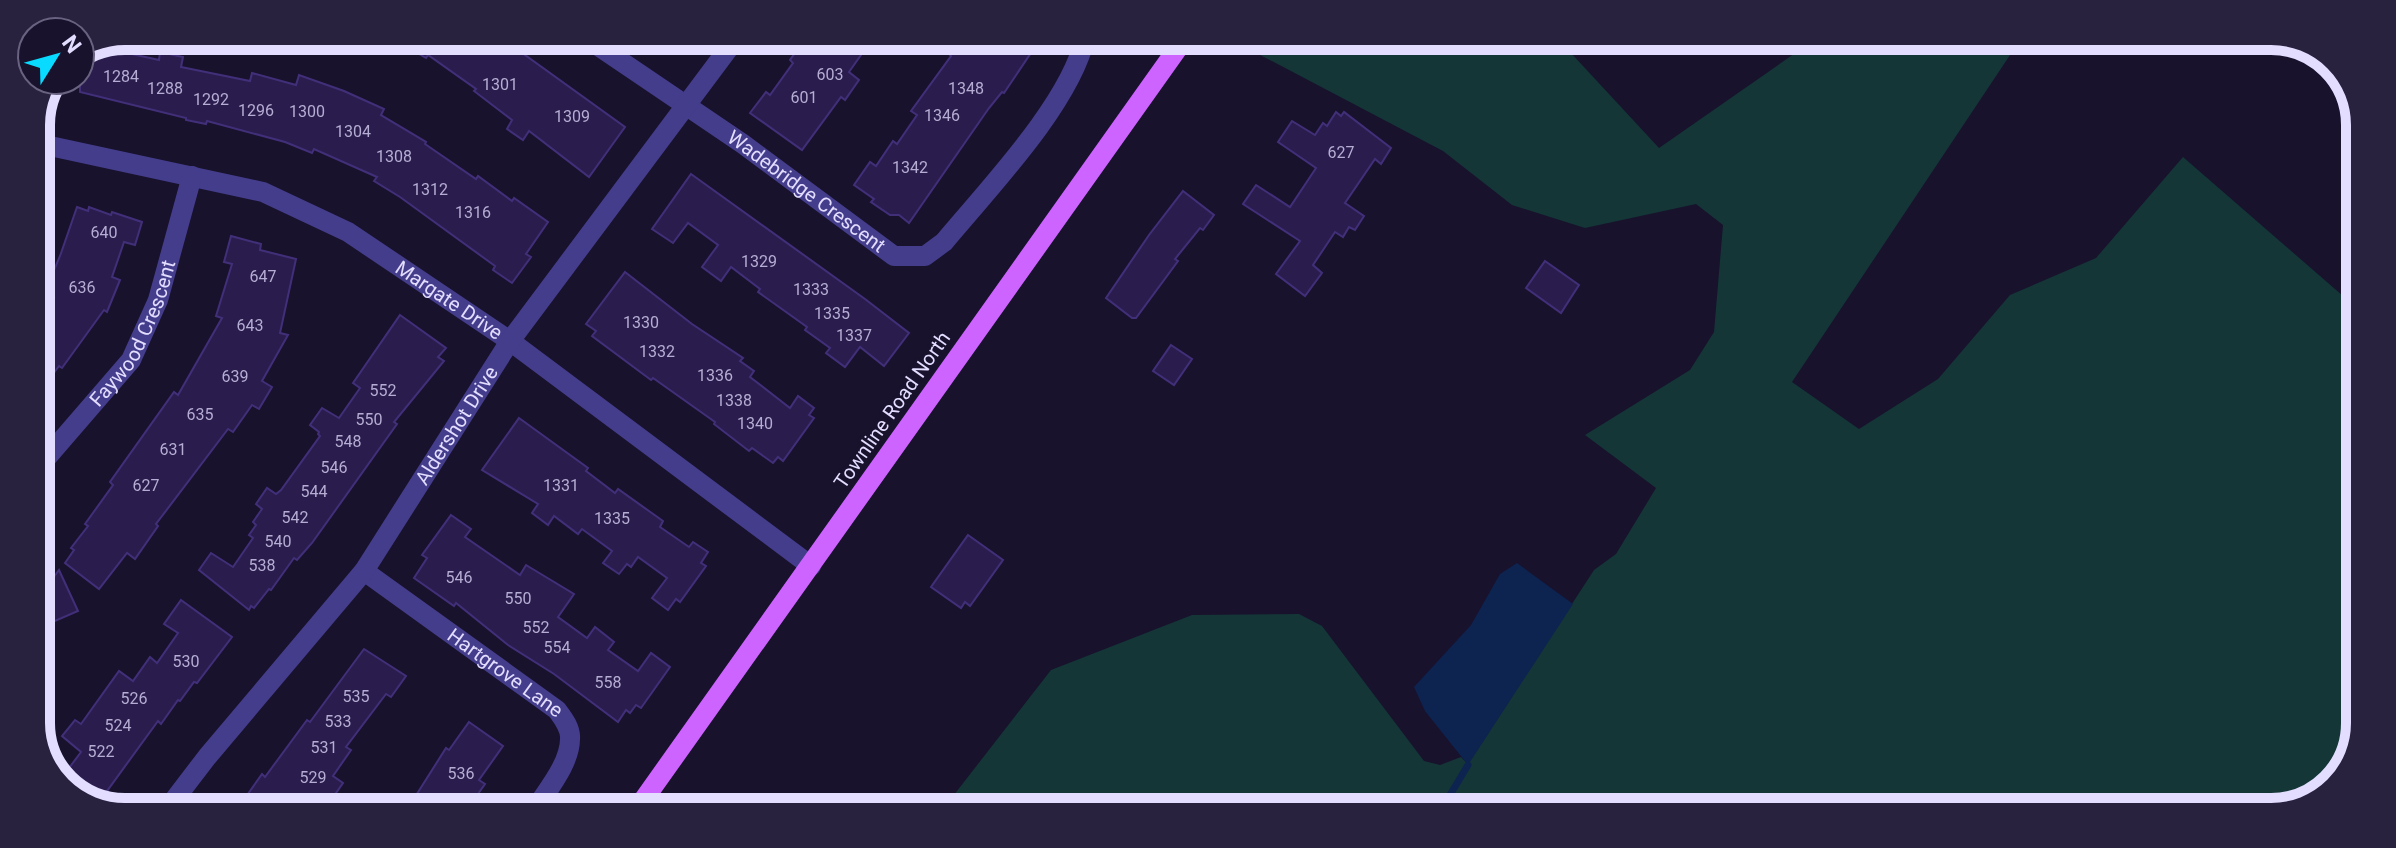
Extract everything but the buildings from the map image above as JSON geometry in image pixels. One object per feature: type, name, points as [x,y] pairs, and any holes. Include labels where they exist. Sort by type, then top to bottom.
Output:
[{"type":"main road","name":"Townline Road North","points":[[645,798],[1176,50]]},
{"type":"street","name":"Wadebridge Crescent","points":[[604,50],[743,144],[894,256],[925,256],[944,242],[1040,125],[1080,59],[1082,50]]},
{"type":"street","name":"Aldershot Drive","points":[[176,798],[364,571],[510,341],[728,50]]},
{"type":"street","name":"Margate Drive","points":[[50,146],[263,192],[348,232],[510,341],[811,566]]},
{"type":"street","name":"Faywood Crescent","points":[[50,454],[131,360],[158,300],[192,176]]},
{"type":"street","name":"Hartgrove Lane","points":[[364,571],[557,710],[566,723],[571,739],[565,758],[542,798]]},
{"type":"green space","points":[[1251,50],[1568,50],[1659,148],[1800,50],[2013,50],[1792,382],[1859,429],[1938,379],[2010,295],[2096,258],[2183,157],[2346,299],[2346,723],[2342,747],[2331,769],[2304,790],[2286,797],[2271,798],[952,798],[1051,670],[1192,615],[1299,614],[1322,626],[1424,761],[1440,765],[1461,757],[1468,764],[1594,570],[1616,554],[1656,488],[1585,435],[1690,370],[1714,332],[1723,225],[1696,204],[1585,228],[1512,205],[1443,151]]},
{"type":"water","points":[[1517,563],[1573,604],[1468,765],[1425,711],[1414,687],[1471,625],[1500,574]]},
{"type":"waterway","points":[[1448,798],[1468,765]]}]
